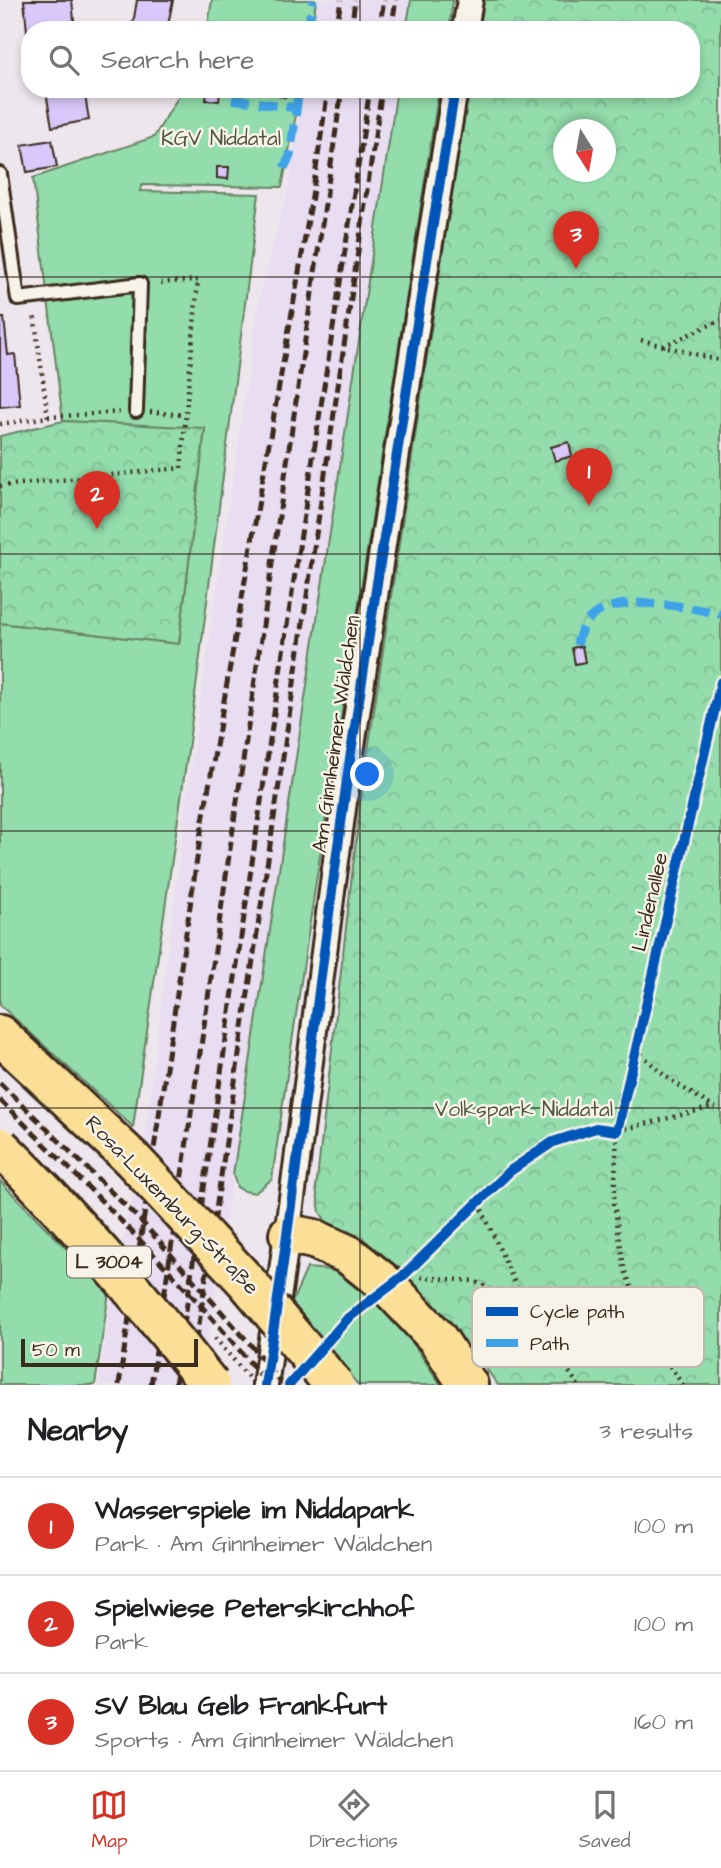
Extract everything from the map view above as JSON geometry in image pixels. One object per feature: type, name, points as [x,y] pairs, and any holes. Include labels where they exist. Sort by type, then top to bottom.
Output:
[{"type":"highway","name":"Rosa-Luxemburg-Straße","points":[[0,1035],[131,1158],[246,1281],[334,1385]]},
{"type":"highway","name":"L 3004","points":[[0,1147],[96,1247],[210,1385]]},
{"type":"highway","points":[[289,1234],[314,1239],[349,1255],[389,1287],[437,1338],[468,1385]]},
{"type":"street","points":[[466,21],[470,0]]},
{"type":"street","name":"Am Ginnheimer Wäldchen","points":[[265,1385],[289,1234],[352,748],[454,98]]},
{"type":"lane","points":[[0,174],[18,299],[140,284],[136,411]]},
{"type":"path","points":[[0,486],[181,468],[198,280],[140,284]]},
{"type":"path","points":[[0,424],[48,418],[32,298]]},
{"type":"path","points":[[662,346],[721,320]]},
{"type":"path","points":[[642,340],[721,361]]},
{"type":"path","points":[[636,1049],[666,1077],[713,1107],[721,1109]]},
{"type":"path","points":[[403,1276],[510,1171],[553,1142],[596,1128],[617,1131],[713,1107]]},
{"type":"path","points":[[478,1203],[516,1287]]},
{"type":"path","points":[[414,1276],[474,1281],[486,1287]]},
{"type":"path","points":[[567,1367],[579,1385]]},
{"type":"shaded area","points":[[316,0],[411,0],[408,21],[313,21]]},
{"type":"shaded area","points":[[302,98],[396,98],[201,1385],[99,1385],[110,1304],[145,1134],[193,752],[261,288],[289,187]]},
{"type":"green space","points":[[212,0],[316,0],[313,21],[208,21]]},
{"type":"green space","points":[[411,0],[453,0],[450,21],[408,21]]},
{"type":"green space","name":"Volkspark Niddatal","points":[[481,0],[721,0],[721,1385],[498,1385],[485,1367],[704,1367],[704,1287],[472,1287],[472,1358],[457,1350],[330,1228],[320,1212],[316,1188],[361,797],[466,98],[700,98],[700,21],[478,21]]},
{"type":"green space","name":"KGV Niddatal","points":[[178,98],[299,98],[282,187],[142,185],[140,191],[259,194],[188,750],[133,1127],[0,1005],[0,623],[179,644],[205,429],[63,421],[33,178],[154,137]]},
{"type":"green space","points":[[396,98],[438,98],[272,1179],[255,1193],[237,1187],[233,1175]]},
{"type":"green space","points":[[63,421],[205,428],[179,644],[0,623],[0,436]]},
{"type":"green space","points":[[0,1181],[109,1292],[95,1385],[0,1385]]},
{"type":"green space","points":[[307,1268],[344,1271],[378,1291],[441,1385],[358,1385],[292,1302]]},
{"type":"building","points":[[24,0],[72,0],[74,21],[26,21]]},
{"type":"building","points":[[137,0],[173,0],[169,21],[134,21]]},
{"type":"building","points":[[47,98],[85,98],[89,120],[52,127]]},
{"type":"building","points":[[206,98],[219,98],[219,101]]},
{"type":"building","points":[[52,140],[57,167],[27,172],[22,145]]},
{"type":"building","points":[[217,167],[229,167],[228,179],[217,178]]},
{"type":"building","points":[[0,318],[4,318],[8,355],[15,354],[20,405],[0,407]]},
{"type":"building","points":[[569,442],[572,456],[555,461],[551,447]]},
{"type":"building","points":[[582,646],[585,662],[575,664],[572,648]]},
{"type":"railway","points":[[338,21],[341,0]]},
{"type":"railway","points":[[352,21],[355,0]]},
{"type":"railway","points":[[380,21],[384,0]]},
{"type":"railway","points":[[392,21],[396,0]]},
{"type":"railway","points":[[119,1385],[201,832],[311,203],[327,98]]},
{"type":"railway","points":[[151,1385],[341,98]]},
{"type":"railway","points":[[175,1385],[287,625],[369,98]]},
{"type":"railway","points":[[190,1385],[381,98]]},
{"type":"railway","points":[[0,1083],[141,1221],[283,1385]]},
{"type":"railway","points":[[0,1100],[172,1274],[268,1385]]},
{"type":"marked path","points":[[310,21],[313,0]]},
{"type":"marked path","points":[[284,168],[290,156],[298,98]]},
{"type":"marked path","points":[[232,99],[296,108]]},
{"type":"marked path","points":[[577,645],[588,620],[600,611],[615,606],[671,605],[721,614]]},
{"type":"cycle path","points":[[265,1385],[350,759],[454,98]]},
{"type":"cycle path","name":"Lindenallee","points":[[289,1385],[348,1318],[403,1276],[510,1171],[553,1142],[596,1128],[617,1131],[721,682]]},
{"type":"place","name":"SV Blau Gelb Frankfurt","points":[[576,269]]},
{"type":"place","name":"Wasserspiele im Niddapark","points":[[589,506]]},
{"type":"place","name":"Spielwiese Peterskirchhof","points":[[97,529]]}]
